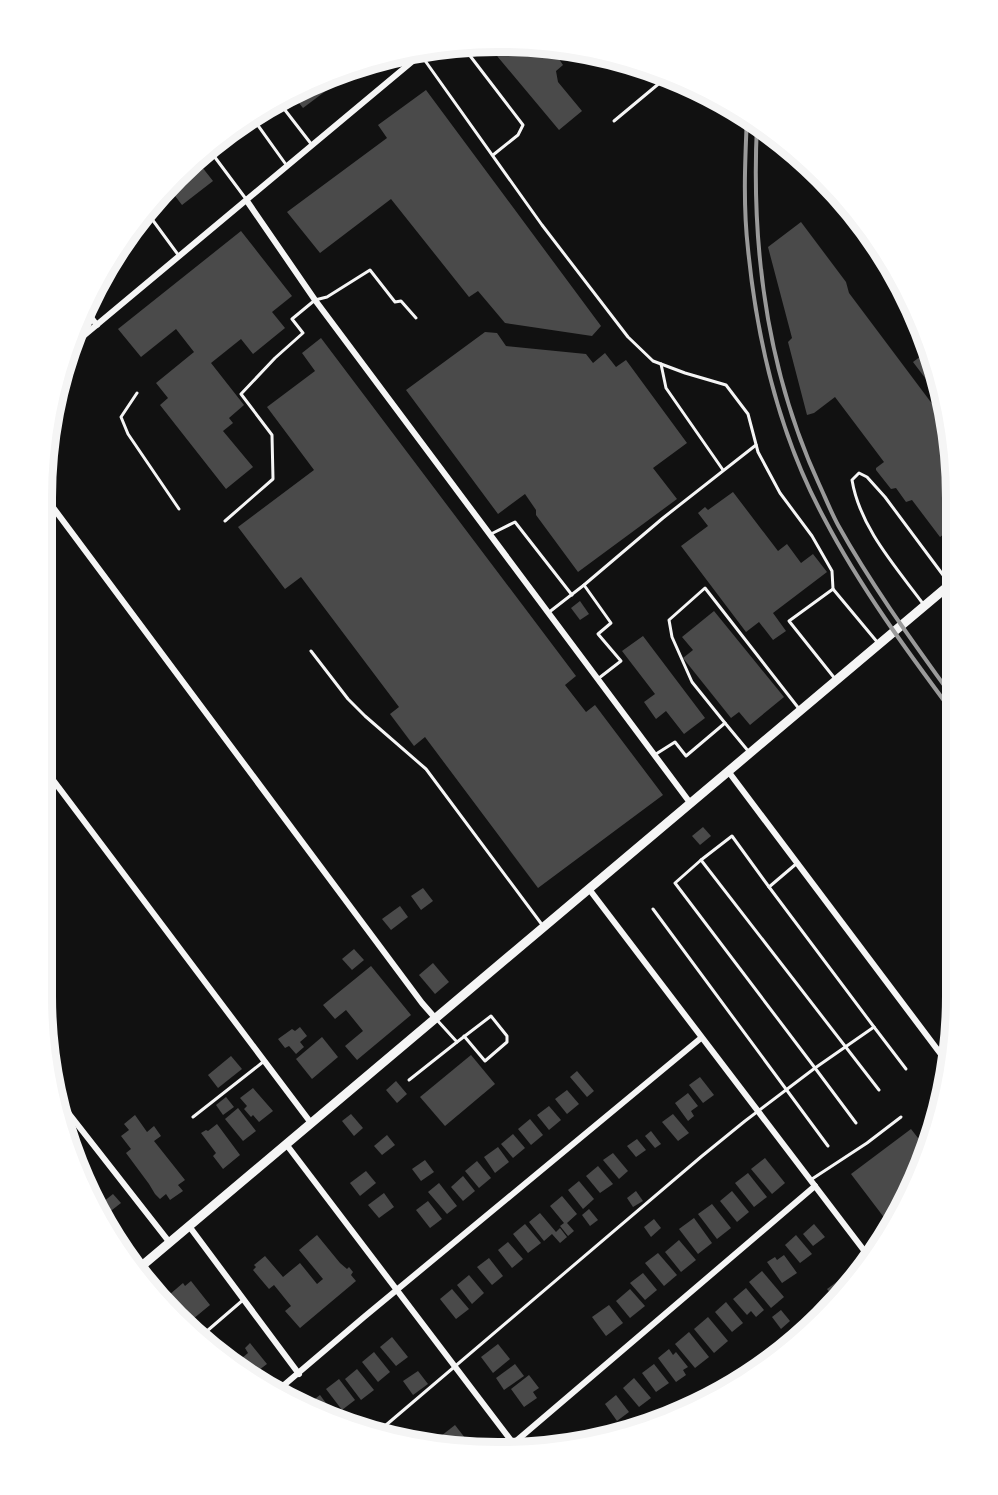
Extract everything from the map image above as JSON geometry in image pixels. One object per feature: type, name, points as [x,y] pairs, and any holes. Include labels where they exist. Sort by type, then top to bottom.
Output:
[{"type":"main road","points":[[143,1265],[946,588]]},
{"type":"street","points":[[83,337],[414,61]]},
{"type":"street","points":[[247,201],[315,300],[691,804]]},
{"type":"street","points":[[91,318],[97,325]]},
{"type":"street","points":[[52,506],[422,1003],[436,1018]]},
{"type":"street","points":[[728,771],[942,1055]]},
{"type":"street","points":[[52,779],[311,1123]]},
{"type":"street","points":[[589,889],[865,1251]]},
{"type":"street","points":[[283,1386],[701,1038]]},
{"type":"street","points":[[68,1113],[170,1243]]},
{"type":"street","points":[[286,1144],[509,1442]]},
{"type":"street","points":[[517,1442],[812,1183]]},
{"type":"street","points":[[189,1226],[299,1374]]},
{"type":"lane","points":[[467,53],[523,125],[518,135],[493,155]]},
{"type":"lane","points":[[428,58],[542,225],[628,337],[653,361],[726,385],[748,414],[756,445],[780,493],[812,536],[832,571],[833,589],[879,645]]},
{"type":"lane","points":[[614,121],[660,82]]},
{"type":"lane","points":[[284,108],[313,146]]},
{"type":"lane","points":[[257,124],[288,166]]},
{"type":"lane","points":[[214,156],[247,201]]},
{"type":"lane","points":[[152,219],[179,256]]},
{"type":"lane","points":[[225,521],[273,479],[272,435],[241,394],[275,358],[303,333],[292,319],[315,300],[327,297],[370,270],[395,302],[401,302],[416,318]]},
{"type":"lane","points":[[662,364],[666,388],[723,471]]},
{"type":"lane","points":[[137,393],[122,417],[128,434],[179,509]]},
{"type":"lane","points":[[548,613],[756,445]]},
{"type":"lane","points":[[925,606],[873,536],[854,491],[852,480],[859,473],[867,477],[885,497],[946,575]]},
{"type":"lane","points":[[490,535],[515,522],[572,595]]},
{"type":"lane","points":[[584,585],[611,623],[598,634],[621,661],[597,680]]},
{"type":"lane","points":[[750,753],[692,682],[672,637],[669,620],[705,588],[801,710]]},
{"type":"lane","points":[[833,589],[789,621],[836,680]]},
{"type":"lane","points":[[311,651],[348,699],[426,770],[544,927]]},
{"type":"lane","points":[[654,756],[675,742],[686,756],[725,723]]},
{"type":"lane","points":[[856,1123],[675,883],[732,836],[906,1069]]},
{"type":"lane","points":[[701,860],[879,1090]]},
{"type":"lane","points":[[769,887],[797,863]]},
{"type":"lane","points":[[653,909],[828,1146]]},
{"type":"lane","points":[[409,1080],[464,1036],[491,1016],[507,1036],[507,1042],[485,1060],[464,1036]]},
{"type":"lane","points":[[436,1018],[457,1042]]},
{"type":"lane","points":[[383,1427],[702,1156],[815,1068],[874,1027]]},
{"type":"lane","points":[[194,1117],[264,1060]]},
{"type":"lane","points":[[812,1183],[901,1116]]},
{"type":"lane","points":[[205,1332],[243,1300]]},
{"type":"building","points":[[494,52],[562,57],[559,59],[563,65],[556,71],[558,82],[582,111],[559,130]]},
{"type":"building","points":[[337,83],[303,108],[298,101]]},
{"type":"building","points":[[426,90],[601,326],[592,336],[505,323],[478,291],[469,297],[391,199],[320,253],[287,212],[387,138],[378,125]]},
{"type":"building","points":[[202,167],[213,181],[182,205],[173,194]]},
{"type":"building","points":[[801,222],[846,282],[849,293],[933,405],[935,404],[945,470],[946,532],[940,537],[912,500],[906,502],[896,488],[891,489],[876,470],[884,462],[835,397],[814,413],[807,415],[788,342],[792,338],[768,247]]},
{"type":"building","points":[[241,231],[292,296],[272,312],[285,328],[253,354],[241,339],[211,363],[244,405],[229,418],[233,423],[223,431],[253,467],[226,489],[160,405],[168,398],[156,383],[194,352],[176,329],[141,357],[118,329]]},
{"type":"building","points":[[485,332],[497,333],[506,346],[586,354],[593,363],[605,353],[616,367],[626,360],[687,443],[653,468],[677,499],[578,572],[536,515],[536,510],[525,494],[498,514],[406,390]]},
{"type":"building","points":[[321,338],[576,676],[565,685],[586,712],[595,705],[663,795],[538,888],[425,737],[414,746],[390,714],[399,707],[301,577],[285,589],[238,527],[314,470],[267,407],[315,371],[302,353]]},
{"type":"building","points":[[922,355],[931,385],[913,362]]},
{"type":"building","points":[[733,492],[778,551],[787,544],[801,563],[813,554],[827,572],[773,613],[786,631],[773,640],[759,622],[746,632],[681,546],[708,526],[698,513],[705,507],[708,510]]},
{"type":"building","points":[[580,601],[589,614],[580,620],[571,608]]},
{"type":"building","points":[[714,611],[784,697],[750,725],[739,712],[731,718],[683,658],[693,650],[682,637]]},
{"type":"building","points":[[643,636],[705,718],[684,734],[666,711],[656,719],[644,702],[655,694],[622,651]]},
{"type":"building","points":[[703,827],[711,836],[700,845],[692,836]]},
{"type":"building","points":[[423,888],[433,901],[421,910],[411,896]]},
{"type":"building","points":[[400,906],[408,917],[391,930],[382,919]]},
{"type":"building","points":[[354,949],[364,960],[352,970],[342,959]]},
{"type":"building","points":[[433,963],[449,982],[435,994],[419,975]]},
{"type":"building","points":[[371,966],[411,1015],[357,1060],[345,1046],[363,1031],[346,1010],[335,1019],[323,1005]]},
{"type":"building","points":[[300,1027],[307,1036],[300,1042],[304,1047],[296,1054],[289,1046],[285,1048],[278,1039],[292,1029],[295,1031]]},
{"type":"building","points":[[322,1037],[338,1057],[312,1079],[296,1059]]},
{"type":"building","points":[[471,1055],[495,1084],[445,1126],[420,1097]]},
{"type":"building","points":[[231,1056],[242,1069],[218,1088],[208,1075]]},
{"type":"building","points":[[577,1071],[594,1091],[587,1097],[570,1077]]},
{"type":"building","points":[[700,1077],[714,1095],[703,1103],[689,1085]]},
{"type":"building","points":[[396,1081],[407,1094],[397,1103],[386,1090]]},
{"type":"building","points":[[253,1088],[273,1111],[259,1122],[244,1109],[247,1106],[240,1098]]},
{"type":"building","points":[[567,1090],[579,1104],[567,1114],[555,1099]]},
{"type":"building","points":[[688,1093],[698,1106],[691,1111],[694,1116],[688,1121],[675,1103]]},
{"type":"building","points":[[226,1097],[234,1107],[223,1115],[216,1105]]},
{"type":"building","points":[[549,1106],[561,1120],[549,1130],[537,1115]]},
{"type":"building","points":[[238,1108],[256,1131],[243,1141],[225,1119]]},
{"type":"building","points":[[351,1114],[363,1128],[354,1136],[342,1121]]},
{"type":"building","points":[[673,1114],[689,1133],[678,1141],[662,1122]]},
{"type":"building","points":[[135,1115],[147,1132],[154,1126],[161,1136],[154,1141],[185,1180],[178,1185],[183,1191],[170,1200],[166,1194],[160,1199],[155,1194],[126,1153],[131,1149],[121,1136],[129,1130],[124,1124]]},
{"type":"building","points":[[530,1119],[543,1135],[531,1145],[518,1129]]},
{"type":"building","points":[[217,1124],[240,1155],[223,1169],[213,1156],[216,1153],[201,1133]]},
{"type":"building","points":[[911,1129],[918,1138],[923,1137],[912,1167],[886,1220],[851,1174]]},
{"type":"building","points":[[651,1131],[661,1144],[655,1148],[645,1136]]},
{"type":"building","points":[[513,1134],[525,1148],[513,1158],[501,1144]]},
{"type":"building","points":[[387,1135],[395,1145],[382,1155],[374,1146]]},
{"type":"building","points":[[637,1139],[646,1150],[636,1157],[627,1146]]},
{"type":"building","points":[[498,1147],[509,1162],[495,1173],[484,1157]]},
{"type":"building","points":[[613,1153],[628,1171],[619,1179],[603,1160]]},
{"type":"building","points":[[765,1158],[785,1183],[772,1194],[751,1169]]},
{"type":"building","points":[[425,1160],[434,1172],[421,1181],[412,1169]]},
{"type":"building","points":[[477,1161],[491,1178],[479,1188],[465,1171]]},
{"type":"building","points":[[598,1166],[613,1184],[600,1193],[586,1176]]},
{"type":"building","points":[[366,1171],[376,1183],[360,1196],[350,1183]]},
{"type":"building","points":[[748,1173],[767,1197],[754,1207],[735,1183]]},
{"type":"building","points":[[463,1176],[475,1191],[463,1201],[451,1187]]},
{"type":"building","points":[[579,1181],[594,1199],[583,1209],[568,1190]]},
{"type":"building","points":[[439,1183],[457,1206],[447,1214],[428,1192]]},
{"type":"building","points":[[636,1191],[643,1201],[633,1207],[627,1198]]},
{"type":"building","points":[[732,1191],[749,1212],[737,1222],[720,1201]]},
{"type":"building","points":[[384,1193],[394,1207],[379,1218],[368,1205]]},
{"type":"building","points":[[113,1194],[121,1203],[109,1213],[103,1202]]},
{"type":"building","points":[[562,1196],[577,1214],[567,1223],[574,1231],[568,1236],[560,1226],[564,1223],[550,1206]]},
{"type":"building","points":[[428,1201],[442,1219],[430,1228],[416,1210]]},
{"type":"building","points":[[712,1204],[731,1228],[717,1239],[698,1214]]},
{"type":"building","points":[[589,1209],[598,1220],[590,1226],[582,1215]]},
{"type":"building","points":[[540,1213],[556,1232],[560,1228],[567,1237],[560,1243],[552,1234],[544,1241],[529,1222]]},
{"type":"building","points":[[694,1218],[712,1243],[698,1254],[679,1229]]},
{"type":"building","points":[[654,1219],[661,1228],[651,1237],[644,1227]]},
{"type":"building","points":[[525,1224],[541,1243],[528,1253],[513,1234]]},
{"type":"building","points":[[814,1224],[825,1237],[813,1246],[803,1234]]},
{"type":"building","points":[[317,1235],[340,1263],[347,1269],[349,1267],[356,1281],[300,1328],[285,1311],[291,1306],[274,1285],[269,1289],[253,1270],[256,1267],[254,1265],[265,1256],[283,1277],[300,1263],[317,1284],[323,1279],[299,1250]]},
{"type":"building","points":[[796,1235],[812,1254],[800,1263],[785,1245]]},
{"type":"building","points":[[679,1240],[696,1260],[681,1272],[665,1252]]},
{"type":"building","points":[[508,1242],[523,1259],[512,1268],[498,1250]]},
{"type":"building","points":[[658,1253],[677,1275],[664,1286],[645,1263]]},
{"type":"building","points":[[784,1255],[797,1273],[782,1283],[767,1262],[775,1257],[777,1260]]},
{"type":"building","points":[[489,1258],[503,1276],[492,1285],[477,1267]]},
{"type":"building","points":[[762,1271],[784,1297],[771,1308],[749,1282]]},
{"type":"building","points":[[643,1273],[657,1290],[645,1300],[630,1283]]},
{"type":"building","points":[[469,1275],[484,1293],[472,1304],[457,1285]]},
{"type":"building","points":[[845,1276],[831,1294],[827,1289]]},
{"type":"building","points":[[191,1281],[210,1305],[193,1319],[202,1329],[169,1295],[183,1283],[185,1286]]},
{"type":"building","points":[[746,1288],[764,1310],[756,1317],[751,1311],[747,1315],[733,1299]]},
{"type":"building","points":[[452,1289],[469,1309],[456,1319],[440,1299]]},
{"type":"building","points":[[630,1289],[645,1306],[630,1318],[616,1301]]},
{"type":"building","points":[[726,1302],[743,1323],[732,1332],[715,1312]]},
{"type":"building","points":[[609,1305],[623,1323],[606,1336],[592,1317]]},
{"type":"building","points":[[781,1310],[790,1321],[781,1329],[772,1317]]},
{"type":"building","points":[[708,1317],[728,1341],[714,1353],[694,1329]]},
{"type":"building","points":[[689,1332],[709,1357],[695,1368],[675,1344]]},
{"type":"building","points":[[392,1337],[408,1357],[396,1366],[380,1347]]},
{"type":"building","points":[[250,1343],[267,1364],[257,1371],[248,1365],[242,1358],[248,1353],[245,1348]]},
{"type":"building","points":[[498,1344],[510,1359],[493,1373],[481,1357]]},
{"type":"building","points":[[669,1349],[673,1355],[676,1352],[688,1367],[683,1370],[686,1375],[676,1382],[658,1358]]},
{"type":"building","points":[[374,1352],[390,1372],[378,1382],[362,1362]]},
{"type":"building","points":[[515,1364],[524,1376],[504,1390],[496,1378]]},
{"type":"building","points":[[654,1364],[669,1383],[656,1392],[642,1373]]},
{"type":"building","points":[[357,1369],[374,1390],[361,1400],[345,1379]]},
{"type":"building","points":[[418,1371],[428,1384],[413,1395],[403,1381]]},
{"type":"building","points":[[529,1375],[539,1388],[533,1392],[537,1398],[524,1407],[511,1389]]},
{"type":"building","points":[[634,1378],[651,1398],[639,1407],[623,1388]]},
{"type":"building","points":[[339,1379],[355,1400],[342,1410],[326,1389]]},
{"type":"building","points":[[320,1395],[331,1410],[328,1409],[312,1401]]},
{"type":"building","points":[[616,1395],[629,1412],[617,1421],[605,1404]]},
{"type":"building","points":[[455,1425],[468,1442],[444,1439],[441,1436]]},
{"type":"railway","points":[[747,128],[745,216],[752,283],[764,352],[783,421],[808,487],[838,544],[885,618],[946,703]]},
{"type":"railway","points":[[757,135],[757,216],[766,308],[775,353],[801,441],[833,515],[851,548],[893,614],[946,688]]}]
